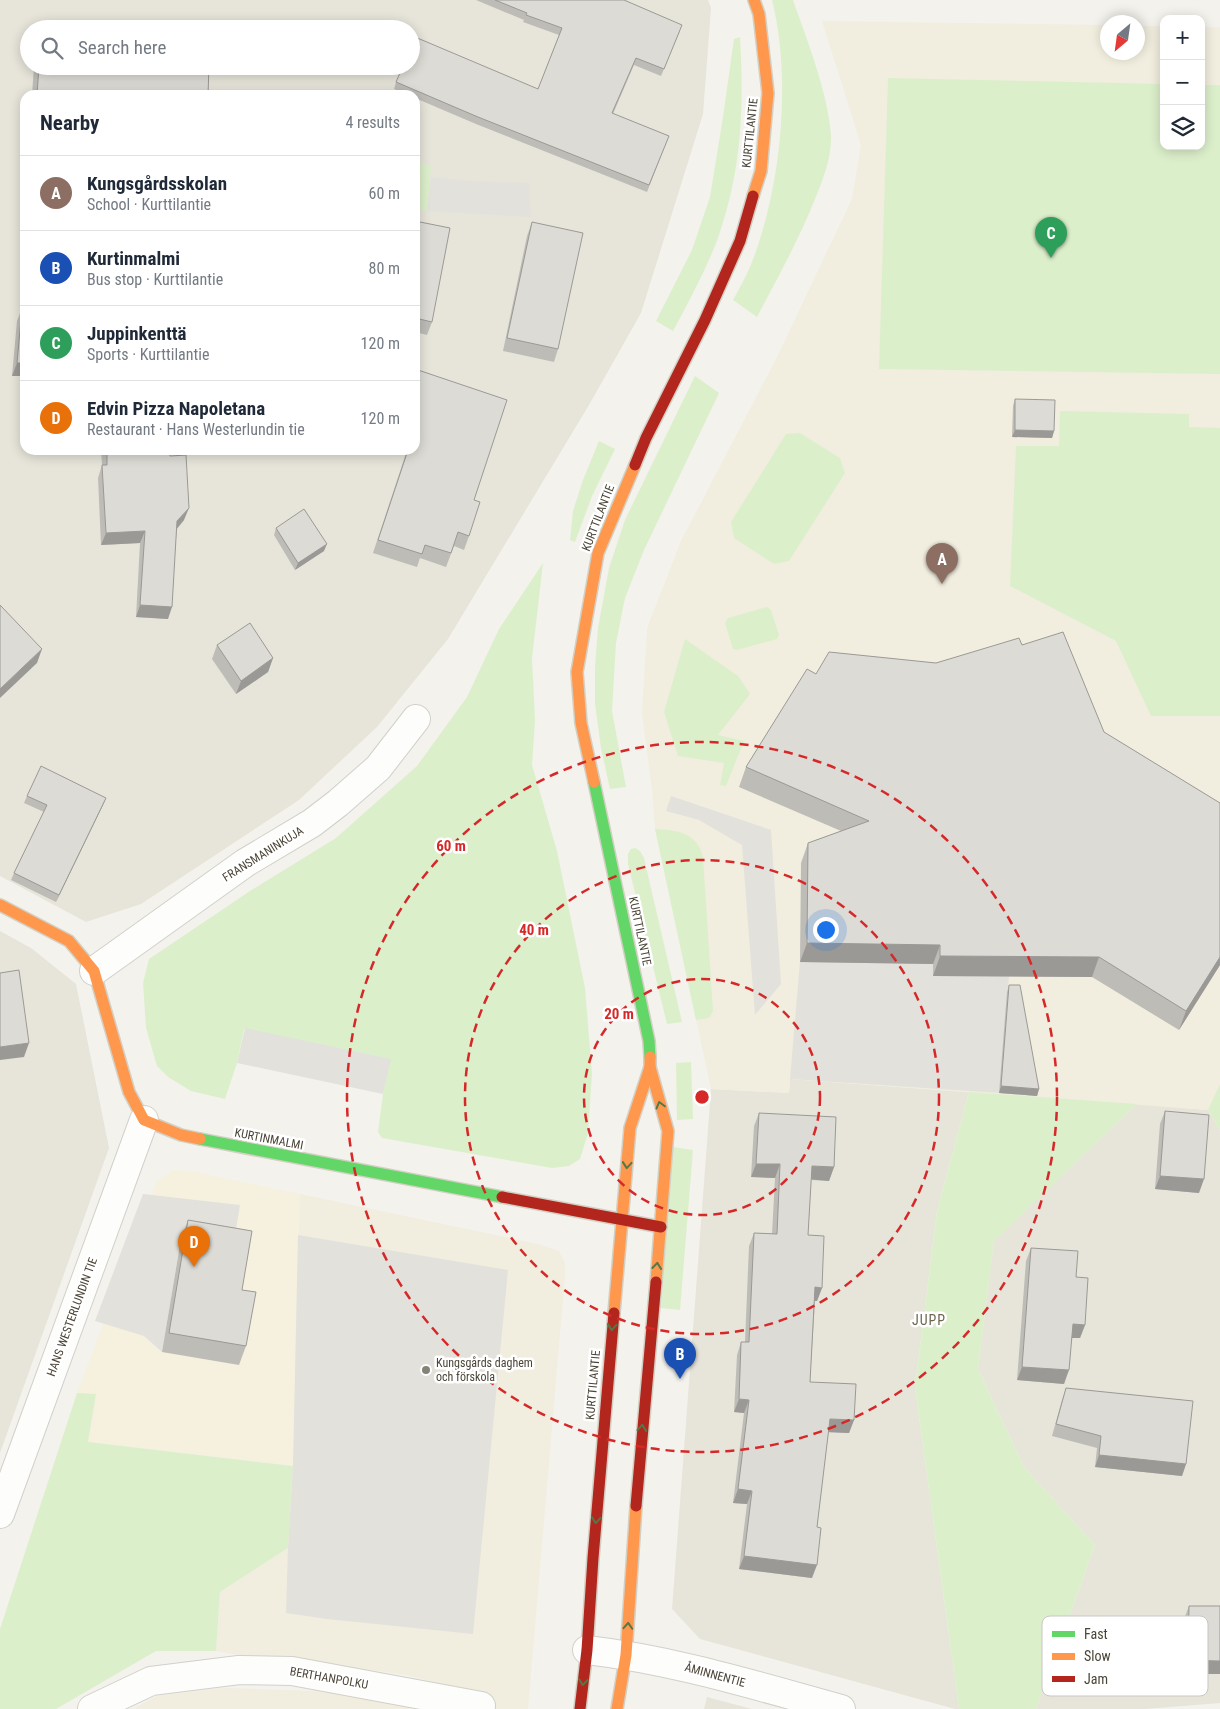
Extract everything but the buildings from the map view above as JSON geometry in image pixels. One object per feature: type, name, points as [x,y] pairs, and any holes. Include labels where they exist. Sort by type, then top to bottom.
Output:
[{"type":"street","name":"KURTTILANTIE","points":[[617,1709],[626,1655],[638,1476],[668,1131],[650,1067],[649,1041],[581,723],[577,672],[598,553],[646,438],[705,320],[740,241],[761,171],[768,93],[759,14],[754,0]]},
{"type":"street","name":"FRANSMANINKUJA","points":[[94,971],[245,863],[312,823],[338,803],[378,768],[416,719]]},
{"type":"street","points":[[0,905],[69,941],[94,971],[129,1092],[144,1120]]},
{"type":"street","name":"KURTTILANTIE","points":[[580,1709],[587,1650],[630,1128],[650,1067]]},
{"type":"street","name":"KURTINMALMI","points":[[144,1120],[191,1137],[360,1171],[661,1226]]},
{"type":"street","name":"HANS WESTERLUNDIN TIE","points":[[0,1514],[144,1120]]},
{"type":"street","name":"ÅMINNENTIE","points":[[587,1650],[626,1655],[690,1668],[841,1709]]},
{"type":"street","name":"BERTHANPOLKU","points":[[92,1709],[151,1681],[239,1670],[292,1671],[481,1706]]},
{"type":"shaded area","points":[[0,0],[708,0],[711,8],[703,114],[641,313],[589,405],[448,639],[377,727],[299,800],[141,904],[86,922],[0,876]]},
{"type":"shaded area","points":[[822,21],[1100,25],[1100,60],[1145,60],[1145,26],[1160,26],[1160,150],[1205,150],[1205,27],[1220,27],[1220,1130],[1208,1110],[790,1079],[789,1093],[711,1089],[655,828],[642,713],[647,628],[681,541],[776,359],[852,199],[861,145]]},
{"type":"shaded area","points":[[431,177],[470,181],[529,183],[531,217],[427,211]]},
{"type":"shaded area","points":[[671,796],[771,830],[781,984],[755,1015],[742,845],[699,820],[666,811]]},
{"type":"shaded area","points":[[0,931],[31,948],[76,984],[109,1148],[0,1453]]},
{"type":"shaded area","points":[[800,962],[933,964],[933,976],[1009,976],[999,1093],[790,1079]]},
{"type":"shaded area","points":[[245,1028],[391,1059],[383,1094],[237,1063]]},
{"type":"shaded area","points":[[790,1079],[969,1092],[937,1211],[915,1387],[959,1709],[700,1639],[672,1609],[711,1089],[789,1093]]},
{"type":"shaded area","points":[[1137,1104],[1208,1110],[1220,1130],[1220,1703],[1145,1709],[1036,1709],[1042,1692],[1042,1696],[1208,1696],[1208,1616],[1069,1616],[1095,1545],[1024,1467],[978,1369],[994,1240]]},
{"type":"shaded area","points":[[173,1170],[190,1171],[300,1194],[293,1466],[87,1442],[96,1394],[77,1393],[157,1181]]},
{"type":"shaded area","points":[[143,1194],[240,1205],[233,1248],[181,1239],[162,1352],[144,1336],[95,1321]]},
{"type":"shaded area","name":"Kungsgårds daghem och förskola","points":[[300,1194],[538,1244],[559,1251],[565,1263],[528,1709],[477,1709],[479,1693],[406,1675],[328,1664],[261,1659],[216,1651],[220,1592],[288,1548],[293,1466]]},
{"type":"shaded area","points":[[298,1235],[508,1270],[473,1634],[286,1613],[293,1466]]},
{"type":"shaded area","points":[[222,1688],[318,1691],[413,1709],[133,1709],[156,1696]]},
{"type":"shaded area","points":[[707,1697],[752,1709],[704,1709]]},
{"type":"green space","points":[[772,0],[793,0],[826,102],[831,144],[826,170],[807,218],[757,317],[733,300],[750,267],[762,232],[776,167],[782,98],[778,31]]},
{"type":"green space","points":[[740,37],[742,89],[740,139],[732,188],[718,238],[697,285],[673,331],[656,321],[692,250],[710,197],[734,39]]},
{"type":"green space","points":[[888,78],[1160,84],[1160,150],[1205,150],[1205,85],[1220,85],[1220,374],[879,369]]},
{"type":"green space","points":[[420,162],[431,167],[427,211],[420,209]]},
{"type":"green space","points":[[695,376],[719,393],[644,550],[625,598],[616,643],[612,711],[626,787],[610,789],[601,748],[595,704],[598,628],[609,568],[625,520]]},
{"type":"green space","points":[[1060,411],[1189,414],[1189,427],[1220,428],[1220,716],[1151,716],[1116,641],[1010,586],[1016,446],[1059,446]]},
{"type":"green space","points":[[800,433],[840,458],[845,473],[789,561],[774,564],[734,538],[731,522],[786,434]]},
{"type":"green space","points":[[599,441],[615,449],[592,496],[575,542],[570,540],[573,511]]},
{"type":"green space","points":[[543,563],[532,658],[535,720],[532,765],[557,851],[585,988],[592,1074],[588,1133],[580,1159],[569,1166],[552,1168],[382,1138],[378,1132],[390,1059],[244,1029],[237,1063],[225,1099],[191,1091],[168,1077],[157,1066],[146,1028],[143,983],[149,959],[253,889],[336,838],[417,766],[467,697],[499,629]]},
{"type":"green space","points":[[767,607],[771,610],[779,635],[777,639],[737,650],[733,649],[725,623],[728,618]]},
{"type":"green space","points":[[685,639],[738,676],[750,694],[718,735],[744,741],[726,786],[720,785],[724,763],[678,756],[664,712]]},
{"type":"green space","points":[[655,829],[671,830],[691,837],[696,842],[703,857],[713,1011],[709,1018],[696,1020]]},
{"type":"green space","points":[[635,848],[640,851],[644,858],[682,1022],[667,1024],[628,864],[628,854],[631,849]]},
{"type":"green space","points":[[691,1062],[693,1119],[677,1120],[676,1063]]},
{"type":"green space","points":[[1220,1084],[1220,1130],[1208,1110]]},
{"type":"green space","points":[[969,1092],[1137,1104],[994,1241],[978,1369],[1024,1467],[1095,1545],[1069,1616],[1042,1616],[1042,1692],[1036,1709],[959,1709],[915,1387],[937,1211]]},
{"type":"green space","points":[[673,1147],[693,1150],[680,1310],[661,1308]]},
{"type":"green space","points":[[77,1393],[96,1394],[88,1442],[293,1466],[288,1548],[220,1592],[216,1651],[156,1651],[56,1709],[0,1709],[0,1629]]},
{"type":"traffic: fast","points":[[594,782],[649,1041],[650,1057]]},
{"type":"traffic: fast","points":[[200,1139],[502,1197]]},
{"type":"traffic: slow","points":[[753,196],[761,171],[768,93],[759,14],[754,0]]},
{"type":"traffic: slow","points":[[594,782],[581,723],[577,672],[598,553],[635,465]]},
{"type":"traffic: slow","points":[[0,905],[69,941],[94,971],[129,1092],[144,1120],[181,1135],[200,1139]]},
{"type":"traffic: slow","points":[[650,1057],[650,1067],[668,1131],[656,1282]]},
{"type":"traffic: slow","points":[[614,1313],[630,1128],[650,1067]]},
{"type":"traffic: slow","points":[[617,1709],[626,1655],[636,1506]]},
{"type":"traffic: jam","points":[[635,465],[646,438],[705,320],[740,241],[753,196]]},
{"type":"traffic: jam","points":[[502,1197],[661,1227]]},
{"type":"traffic: jam","points":[[636,1506],[656,1282]]},
{"type":"traffic: jam","points":[[580,1709],[587,1650],[614,1313]]},
{"type":"place","name":"Juppinkenttä","points":[[1051,258]]},
{"type":"place","name":"Kungsgårdsskolan","points":[[942,584]]},
{"type":"place","name":"Edvin Pizza Napoletana","points":[[194,1267]]},
{"type":"place","name":"Kungsgårds daghem och förskola","points":[[426,1370]]},
{"type":"place","name":"Kurtinmalmi","points":[[680,1379]]},
{"type":"district","name":"JUPP","points":[[929,1320]]}]
